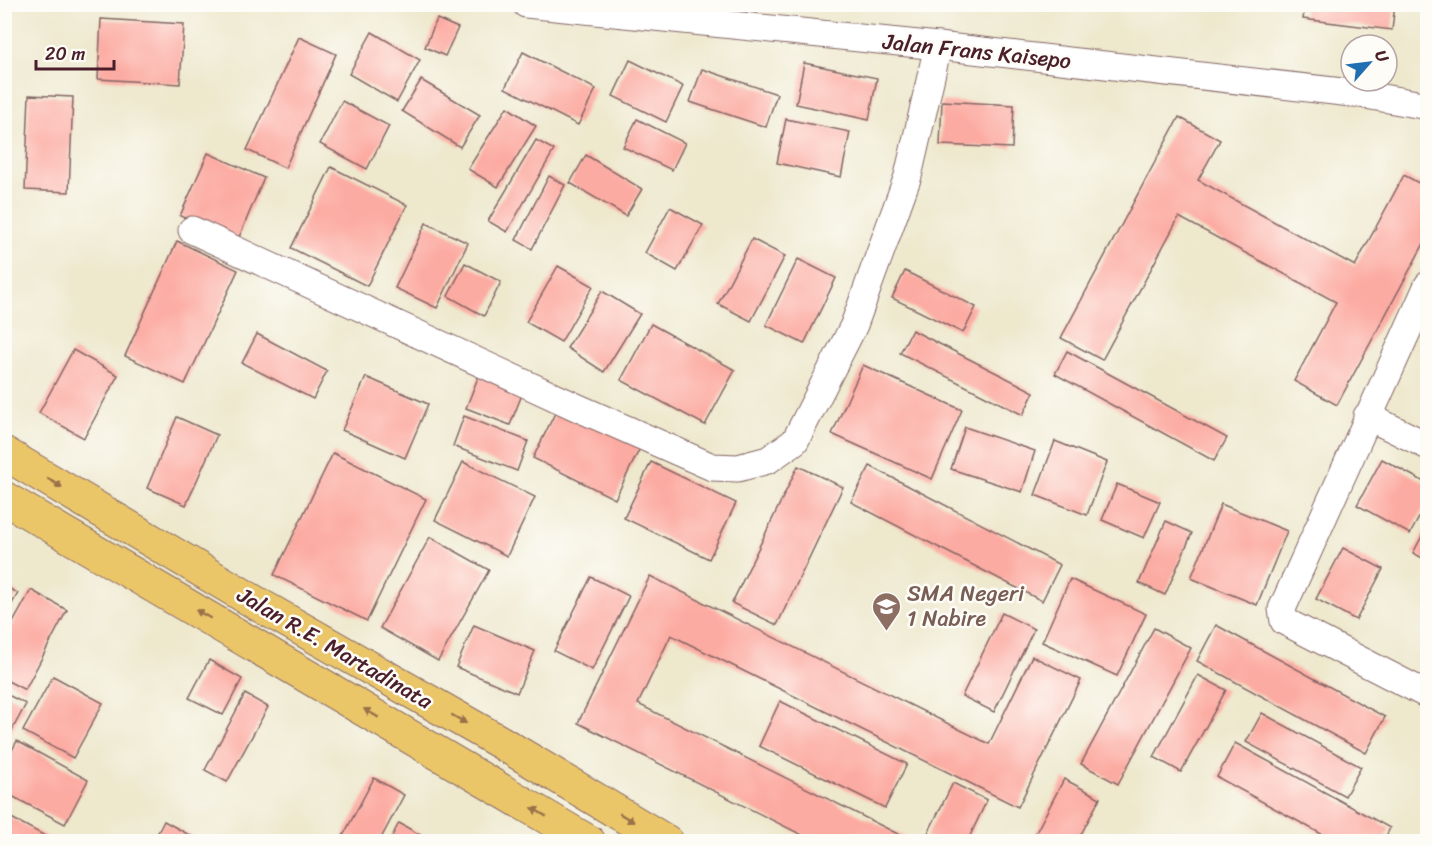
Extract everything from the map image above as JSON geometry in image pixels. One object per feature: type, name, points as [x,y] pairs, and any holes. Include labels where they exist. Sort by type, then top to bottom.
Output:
[{"type":"highway","name":"Jalan R.E. Martadinata","points":[[4,453],[263,608],[426,700],[667,842]]},
{"type":"highway","name":"Jalan R.E. Martadinata","points":[[4,498],[589,842]]},
{"type":"highway","points":[[408,734],[426,700]]},
{"type":"street","name":"Jalan Frans Kaisepo","points":[[526,4],[938,46],[1360,94],[1428,106]]},
{"type":"street","points":[[192,230],[564,401],[712,466],[738,468],[768,460],[795,441],[854,325],[908,176],[938,46]]},
{"type":"street","points":[[1428,285],[1367,416],[1287,598],[1282,615],[1284,621],[1428,694]]},
{"type":"street","points":[[1367,416],[1428,446]]},
{"type":"building","points":[[1305,4],[1395,4],[1392,30],[1303,19]]},
{"type":"building","points":[[101,19],[184,24],[180,84],[98,79]]},
{"type":"building","points":[[437,19],[458,28],[445,56],[425,47]]},
{"type":"building","points":[[372,32],[420,60],[397,102],[349,74]]},
{"type":"building","points":[[299,37],[336,54],[285,168],[247,150]]},
{"type":"building","points":[[523,52],[596,89],[578,125],[505,88]]},
{"type":"building","points":[[630,60],[683,86],[666,122],[613,96]]},
{"type":"building","points":[[804,63],[877,78],[869,120],[796,104]]},
{"type":"building","points":[[702,69],[777,94],[766,127],[690,102]]},
{"type":"building","points":[[421,80],[480,115],[460,147],[402,111]]},
{"type":"building","points":[[29,95],[73,97],[69,192],[25,190]]},
{"type":"building","points":[[342,101],[389,126],[367,169],[320,144]]},
{"type":"building","points":[[942,101],[1014,105],[1012,148],[940,145]]},
{"type":"building","points":[[507,107],[536,126],[498,187],[468,169]]},
{"type":"building","points":[[1179,117],[1220,140],[1198,180],[1355,266],[1404,175],[1428,188],[1428,236],[1337,405],[1294,381],[1336,302],[1179,217],[1102,360],[1061,338]]},
{"type":"building","points":[[637,119],[685,143],[672,170],[623,147]]},
{"type":"building","points":[[786,119],[850,132],[841,177],[777,163]]},
{"type":"building","points":[[536,140],[554,150],[507,232],[488,221]]},
{"type":"building","points":[[208,153],[264,178],[237,242],[180,216]]},
{"type":"building","points":[[586,155],[642,189],[626,216],[570,183]]},
{"type":"building","points":[[331,167],[407,205],[367,286],[291,248]]},
{"type":"building","points":[[549,176],[565,185],[532,249],[516,240]]},
{"type":"building","points":[[670,207],[703,225],[677,271],[645,253]]},
{"type":"building","points":[[426,223],[468,243],[437,308],[395,288]]},
{"type":"building","points":[[752,239],[785,256],[751,321],[718,304]]},
{"type":"building","points":[[177,241],[238,270],[185,384],[125,356]]},
{"type":"building","points":[[798,259],[836,278],[804,344],[766,325]]},
{"type":"building","points":[[465,263],[501,282],[484,316],[448,296]]},
{"type":"building","points":[[558,266],[593,286],[561,342],[526,322]]},
{"type":"building","points":[[905,271],[976,307],[963,333],[892,298]]},
{"type":"building","points":[[602,291],[640,314],[604,372],[567,348]]},
{"type":"building","points":[[651,324],[735,370],[705,425],[621,380]]},
{"type":"building","points":[[912,330],[1034,392],[1023,415],[900,353]]},
{"type":"building","points":[[257,334],[327,371],[313,399],[242,363]]},
{"type":"building","points":[[73,350],[118,375],[84,438],[39,413]]},
{"type":"building","points":[[1067,351],[1227,438],[1214,461],[1055,374]]},
{"type":"building","points":[[863,365],[962,410],[932,479],[832,434]]},
{"type":"building","points":[[479,375],[523,392],[510,425],[466,408]]},
{"type":"building","points":[[366,377],[428,404],[405,458],[342,430]]},
{"type":"building","points":[[559,405],[641,446],[615,499],[533,458]]},
{"type":"building","points":[[464,416],[528,441],[517,471],[453,446]]},
{"type":"building","points":[[177,417],[217,435],[186,505],[147,488]]},
{"type":"building","points":[[965,427],[1035,451],[1022,492],[951,469]]},
{"type":"building","points":[[1055,441],[1107,462],[1087,515],[1035,495]]},
{"type":"building","points":[[333,453],[426,499],[367,621],[274,575]]},
{"type":"building","points":[[1382,459],[1428,484],[1428,501],[1410,534],[1357,505]]},
{"type":"building","points":[[463,462],[535,497],[507,556],[435,520]]},
{"type":"building","points":[[651,462],[736,503],[709,559],[624,518]]},
{"type":"building","points":[[798,466],[843,487],[777,625],[732,603]]},
{"type":"building","points":[[870,466],[1060,565],[1042,601],[851,502]]},
{"type":"building","points":[[1117,484],[1160,502],[1144,538],[1102,520]]},
{"type":"building","points":[[1221,504],[1287,531],[1257,605],[1191,578]]},
{"type":"building","points":[[1166,521],[1192,533],[1165,595],[1139,583]]},
{"type":"building","points":[[1428,525],[1428,561],[1413,553]]},
{"type":"building","points":[[430,537],[489,570],[438,661],[380,628]]},
{"type":"building","points":[[1343,548],[1383,569],[1356,620],[1316,599]]},
{"type":"building","points":[[650,576],[989,744],[1032,656],[1081,680],[1018,807],[671,635],[638,704],[914,842],[816,842],[578,723]]},
{"type":"building","points":[[591,577],[629,596],[592,670],[554,651]]},
{"type":"building","points":[[1070,579],[1146,614],[1117,676],[1042,642]]},
{"type":"building","points":[[4,586],[18,593],[4,618]]},
{"type":"building","points":[[31,590],[67,610],[25,690],[4,679],[4,639]]},
{"type":"building","points":[[1002,613],[1034,629],[994,712],[962,696]]},
{"type":"building","points":[[474,625],[535,651],[517,693],[456,667]]},
{"type":"building","points":[[1216,625],[1385,717],[1366,753],[1197,661]]},
{"type":"building","points":[[1154,628],[1191,648],[1118,784],[1081,764]]},
{"type":"building","points":[[209,660],[242,679],[223,715],[189,698]]},
{"type":"building","points":[[1198,675],[1226,690],[1181,772],[1154,757]]},
{"type":"building","points":[[53,676],[103,703],[73,758],[23,731]]},
{"type":"building","points":[[4,693],[26,704],[4,745]]},
{"type":"building","points":[[245,694],[268,707],[227,782],[205,770]]},
{"type":"building","points":[[780,701],[907,764],[885,808],[759,746]]},
{"type":"building","points":[[1262,713],[1361,767],[1345,796],[1246,742]]},
{"type":"building","points":[[17,741],[88,780],[65,824],[4,792],[4,765]]},
{"type":"building","points":[[1235,743],[1390,828],[1383,842],[1336,842],[1217,777]]},
{"type":"building","points":[[374,778],[404,795],[379,842],[352,842],[343,836]]},
{"type":"building","points":[[1064,779],[1100,798],[1077,842],[1031,842]]},
{"type":"building","points":[[953,783],[987,800],[967,842],[935,842],[926,837]]},
{"type":"building","points":[[4,814],[49,838],[47,842],[4,842]]},
{"type":"building","points":[[164,821],[202,842],[153,842]]},
{"type":"building","points":[[399,823],[433,842],[389,842]]},
{"type":"place","name":"SMA Negeri 1 Nabire","points":[[886,632]]}]
